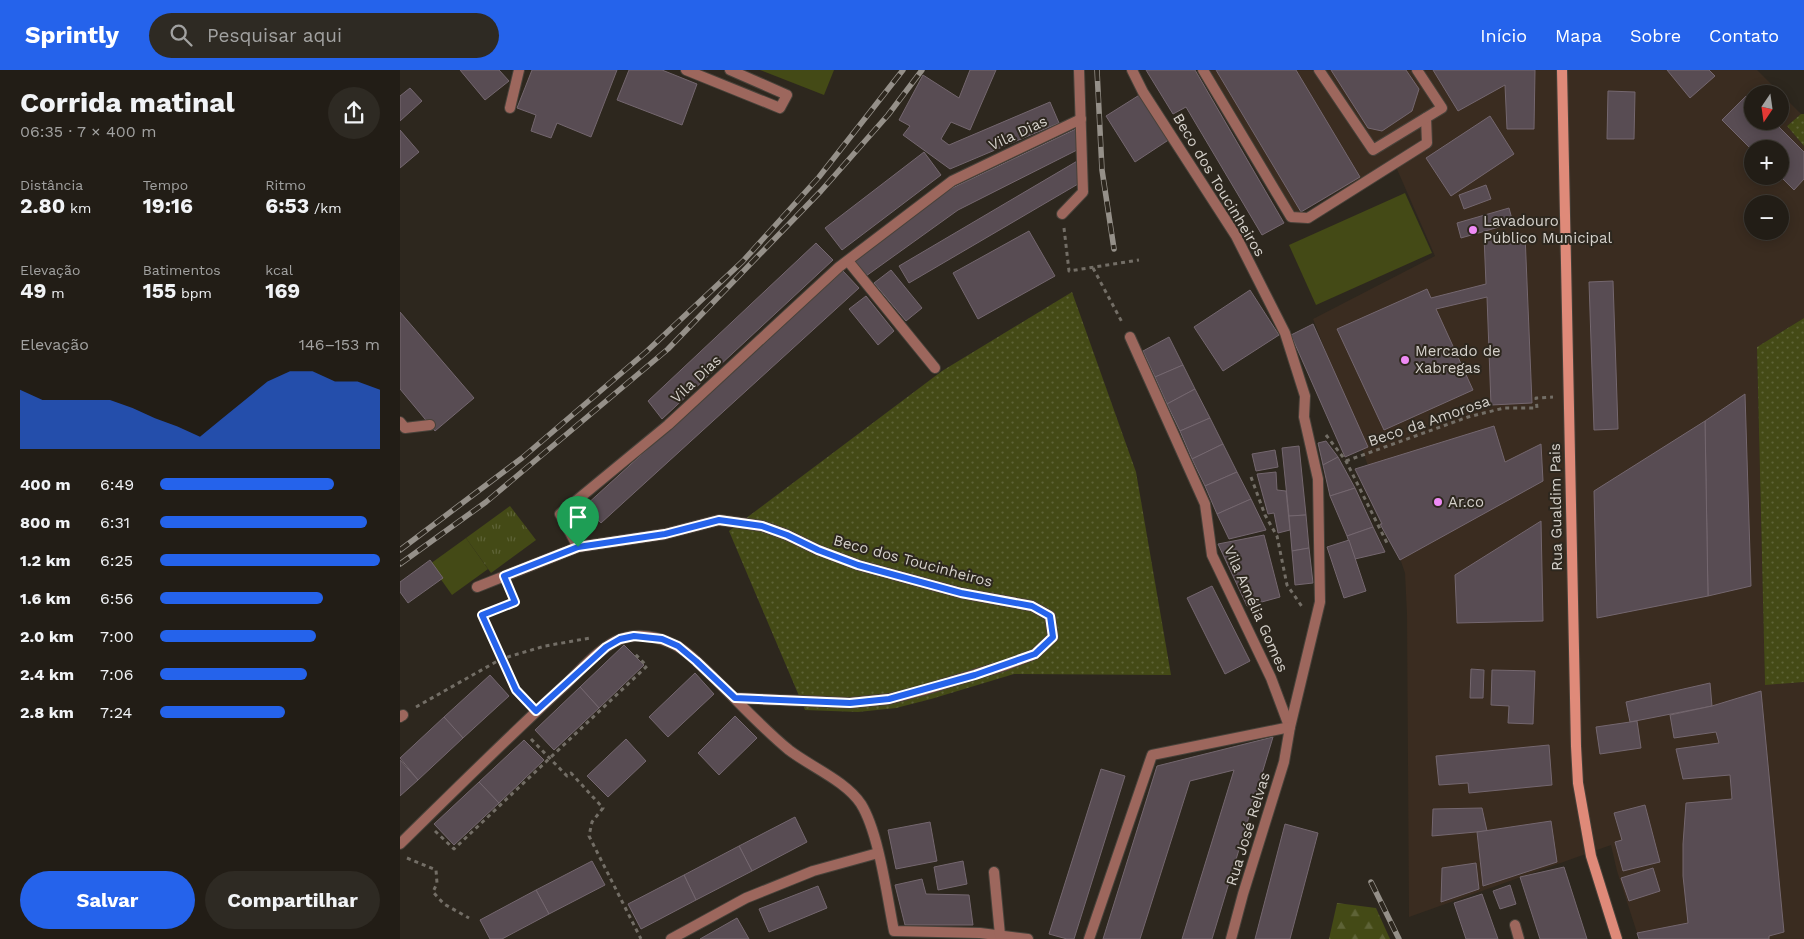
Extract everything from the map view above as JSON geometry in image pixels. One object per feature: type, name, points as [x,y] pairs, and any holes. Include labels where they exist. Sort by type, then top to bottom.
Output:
[{"type":"main road","name":"Rua Gualdim Pais","points":[[1562,70],[1575,737],[1578,784],[1591,856],[1617,939]]},
{"type":"street","points":[[510,108],[519,70]]},
{"type":"street","points":[[686,70],[780,108],[787,95],[730,70]]},
{"type":"street","points":[[1062,214],[1083,192],[1079,70]]},
{"type":"street","name":"Beco dos Toucinheiros","points":[[1132,70],[1143,92],[1236,236],[1285,333],[1305,396],[1304,417],[1318,478],[1320,602],[1290,726]]},
{"type":"street","points":[[1203,70],[1291,217],[1308,218],[1426,143],[1426,118]]},
{"type":"street","points":[[1319,70],[1373,150],[1442,108],[1416,70]]},
{"type":"street","name":"Vila Dias","points":[[578,547],[560,514],[668,426],[832,274],[952,181],[1081,119]]},
{"type":"street","points":[[848,261],[935,368]]},
{"type":"street","name":"Vila Amélia Gomes","points":[[1130,337],[1205,504],[1212,556],[1271,678],[1290,726]]},
{"type":"street","points":[[400,422],[405,428],[430,425]]},
{"type":"street","name":"Beco dos Toucinheiros","points":[[578,547],[665,534],[719,520],[762,526],[858,565],[961,593],[1032,606],[1050,616],[1053,637],[1035,654],[982,673],[924,690],[889,699],[850,703],[735,698]]},
{"type":"street","points":[[477,587],[578,547]]},
{"type":"street","points":[[400,844],[536,711],[606,647],[620,639],[634,636],[662,639],[678,646],[696,661],[790,750],[853,794],[866,812],[878,853],[894,932],[979,936],[1000,935],[1028,939]]},
{"type":"street","points":[[1088,939],[1152,755],[1290,726]]},
{"type":"street","name":"Rua José Relvas","points":[[1231,939],[1284,762],[1290,726]]},
{"type":"street","points":[[671,939],[746,898],[813,871],[878,853]]},
{"type":"street","points":[[994,872],[1000,935]]},
{"type":"street","points":[[1514,925],[1519,939]]},
{"type":"path","points":[[1062,214],[1069,271],[1139,260]]},
{"type":"path","points":[[1093,268],[1130,337]]},
{"type":"path","name":"Beco da Amorosa","points":[[1346,461],[1468,417],[1504,408],[1537,408],[1536,398],[1568,395]]},
{"type":"path","points":[[1324,432],[1346,461],[1387,543]]},
{"type":"path","points":[[1251,477],[1265,515],[1277,536],[1287,585],[1314,625]]},
{"type":"path","points":[[504,576],[515,602],[482,615],[516,690],[536,711]]},
{"type":"path","points":[[520,727],[567,776],[570,773],[603,808],[592,822],[589,836],[641,939]]},
{"type":"path","points":[[406,857],[436,870],[437,883],[433,892],[444,904],[469,918]]},
{"type":"shaded area","points":[[1210,70],[1757,70],[1772,85],[1744,85],[1744,130],[1789,130],[1789,128],[1804,146],[1804,318],[1757,347],[1765,684],[1804,682],[1804,939],[1639,939],[1617,871],[1611,845],[1409,917],[1407,614],[1405,573],[1351,417],[1313,319],[1435,256],[1393,160],[1296,215]]},
{"type":"shaded area","points":[[1789,102],[1801,114],[1789,124]]},
{"type":"green space","points":[[760,70],[834,70],[824,95]]},
{"type":"green space","points":[[1801,114],[1804,114],[1804,146],[1789,128],[1789,124]]},
{"type":"green space","points":[[1405,193],[1432,253],[1316,305],[1289,245]]},
{"type":"green space","points":[[1072,292],[1136,472],[1171,675],[1014,674],[896,708],[858,712],[805,710],[729,531],[942,371]]},
{"type":"green space","points":[[1804,318],[1804,682],[1765,685],[1757,347]]},
{"type":"green space","points":[[510,506],[536,540],[491,573],[466,538]]},
{"type":"green space","points":[[466,538],[488,569],[452,595],[430,564]]},
{"type":"green space","points":[[1337,903],[1376,908],[1390,939],[1329,939]]},
{"type":"building","points":[[460,70],[499,70],[509,81],[485,100]]},
{"type":"building","points":[[532,70],[617,70],[591,137],[557,123],[551,138],[531,131],[536,115],[517,108]]},
{"type":"building","points":[[629,70],[662,70],[697,84],[682,125],[617,100]]},
{"type":"building","points":[[970,70],[996,70],[970,130],[951,122],[941,139],[949,145],[1050,102],[1059,123],[950,169],[903,135],[910,126],[899,120],[923,75],[959,98]]},
{"type":"building","points":[[1146,70],[1195,70],[1284,223],[1262,235],[1186,107],[1173,114]]},
{"type":"building","points":[[1216,70],[1296,70],[1360,177],[1301,212]]},
{"type":"building","points":[[1331,70],[1406,70],[1419,89],[1412,111],[1382,131],[1368,128]]},
{"type":"building","points":[[1433,70],[1535,70],[1534,129],[1507,129],[1505,85],[1458,111]]},
{"type":"building","points":[[1667,70],[1709,70],[1715,76],[1690,98]]},
{"type":"building","points":[[410,88],[422,101],[400,121],[400,96]]},
{"type":"building","points":[[1608,91],[1635,92],[1634,139],[1607,139]]},
{"type":"building","points":[[1141,94],[1170,139],[1135,162],[1106,116]]},
{"type":"building","points":[[1744,98],[1744,130],[1782,130],[1804,152],[1804,179],[1794,190],[1789,185],[1789,140],[1744,140],[1744,142],[1722,120]]},
{"type":"building","points":[[1490,116],[1514,154],[1451,196],[1426,158]]},
{"type":"building","points":[[1078,128],[1077,150],[958,210],[866,276],[854,260],[946,191]]},
{"type":"building","points":[[400,130],[419,152],[400,168]]},
{"type":"building","points":[[924,152],[941,175],[842,250],[825,228]]},
{"type":"building","points":[[1079,160],[1078,184],[909,283],[899,266]]},
{"type":"building","points":[[1486,185],[1491,199],[1464,209],[1459,195]]},
{"type":"building","name":"Lavadouro Público Municipal","points":[[1509,208],[1513,223],[1461,238],[1457,223]]},
{"type":"building","points":[[1029,231],[1055,276],[978,319],[953,273]]},
{"type":"building","name":"Mercado de Xabregas","points":[[1525,234],[1532,403],[1491,405],[1487,297],[1436,309],[1473,390],[1384,430],[1337,329],[1427,289],[1431,298],[1486,284],[1484,236]]},
{"type":"building","points":[[816,243],[833,260],[662,419],[648,401]]},
{"type":"building","points":[[891,270],[922,308],[906,321],[874,283]]},
{"type":"building","points":[[843,271],[859,288],[601,523],[585,506]]},
{"type":"building","points":[[1613,281],[1618,429],[1594,430],[1589,282]]},
{"type":"building","points":[[1250,290],[1279,335],[1223,371],[1194,327]]},
{"type":"building","points":[[866,296],[894,331],[878,345],[849,309]]},
{"type":"building","points":[[400,312],[474,398],[435,431],[400,389]]},
{"type":"building","points":[[1313,324],[1368,447],[1345,457],[1291,335]]},
{"type":"building","points":[[1169,337],[1183,365],[1155,377],[1143,351]]},
{"type":"building","points":[[1183,365],[1195,389],[1167,404],[1155,377]]},
{"type":"building","points":[[1195,389],[1210,418],[1180,431],[1167,404]]},
{"type":"building","points":[[1745,394],[1751,586],[1708,596],[1705,421]]},
{"type":"building","points":[[1210,418],[1223,444],[1192,459],[1180,431]]},
{"type":"building","points":[[1705,421],[1708,596],[1597,618],[1594,491]]},
{"type":"building","name":"Ar.co","points":[[1494,426],[1505,462],[1541,444],[1543,481],[1400,560],[1380,524],[1382,524],[1355,469]]},
{"type":"building","points":[[1326,441],[1338,457],[1323,465],[1318,443]]},
{"type":"building","points":[[1223,444],[1237,472],[1205,486],[1192,459]]},
{"type":"building","points":[[1299,446],[1306,515],[1289,516],[1282,448]]},
{"type":"building","points":[[1275,450],[1278,467],[1256,471],[1252,454]]},
{"type":"building","points":[[1338,457],[1355,488],[1330,496],[1323,465]]},
{"type":"building","points":[[1237,472],[1251,499],[1217,514],[1205,486]]},
{"type":"building","points":[[1276,472],[1277,490],[1286,491],[1290,530],[1278,533],[1274,513],[1268,514],[1257,474]]},
{"type":"building","points":[[1355,488],[1373,527],[1347,536],[1330,496]]},
{"type":"building","points":[[1251,499],[1266,530],[1229,539],[1217,514]]},
{"type":"building","points":[[1306,515],[1309,548],[1292,551],[1289,516]]},
{"type":"building","points":[[1541,521],[1543,621],[1457,623],[1455,575]]},
{"type":"building","points":[[1373,527],[1385,552],[1355,559],[1347,536]]},
{"type":"building","points":[[1264,535],[1280,597],[1247,606],[1218,544]]},
{"type":"building","points":[[1349,540],[1366,591],[1344,598],[1327,547]]},
{"type":"building","points":[[1309,548],[1313,583],[1295,585],[1292,551]]},
{"type":"building","points":[[430,560],[443,578],[408,603],[400,592],[400,582]]},
{"type":"building","points":[[1212,586],[1250,661],[1225,674],[1187,598]]},
{"type":"building","points":[[624,645],[644,665],[599,708],[580,687]]},
{"type":"building","points":[[1471,669],[1484,670],[1483,698],[1470,698]]},
{"type":"building","points":[[1492,670],[1535,671],[1533,724],[1508,723],[1509,706],[1491,705]]},
{"type":"building","points":[[695,673],[714,694],[668,737],[649,717]]},
{"type":"building","points":[[490,675],[509,696],[463,738],[444,717]]},
{"type":"building","points":[[1710,683],[1712,706],[1630,722],[1626,702]]},
{"type":"building","points":[[580,687],[599,708],[554,750],[535,730]]},
{"type":"building","points":[[1761,691],[1784,932],[1769,936],[1769,939],[1639,939],[1637,933],[1688,923],[1683,876],[1686,803],[1732,799],[1730,775],[1683,779],[1676,749],[1719,743],[1716,732],[1674,738],[1670,715],[1712,706]]},
{"type":"building","points":[[735,716],[757,738],[719,775],[698,753]]},
{"type":"building","points":[[444,717],[463,738],[418,780],[400,758]]},
{"type":"building","points":[[1637,721],[1641,748],[1600,754],[1596,727]]},
{"type":"building","points":[[1273,737],[1212,939],[1182,939],[1234,770],[1190,781],[1140,939],[1103,939],[1157,766]]},
{"type":"building","points":[[626,739],[646,761],[608,797],[587,776]]},
{"type":"building","points":[[524,740],[544,760],[499,803],[479,782]]},
{"type":"building","points":[[1549,745],[1552,785],[1469,793],[1468,783],[1439,785],[1436,756]]},
{"type":"building","points":[[400,760],[418,780],[400,796]]},
{"type":"building","points":[[1101,769],[1125,776],[1074,939],[1067,939],[1049,934]]},
{"type":"building","points":[[479,782],[499,803],[454,845],[434,824]]},
{"type":"building","points":[[1645,805],[1660,862],[1623,871],[1615,842],[1622,840],[1614,813]]},
{"type":"building","points":[[1482,808],[1487,831],[1432,836],[1433,809]]},
{"type":"building","points":[[795,817],[807,842],[752,871],[739,846]]},
{"type":"building","points":[[1551,821],[1557,862],[1483,886],[1477,832]]},
{"type":"building","points":[[930,822],[937,861],[896,869],[888,830]]},
{"type":"building","points":[[1285,824],[1318,833],[1290,939],[1255,939]]},
{"type":"building","points":[[739,846],[752,871],[696,900],[684,875]]},
{"type":"building","points":[[592,861],[605,885],[549,914],[536,890]]},
{"type":"building","points":[[963,861],[967,884],[938,890],[934,867]]},
{"type":"building","points":[[1476,863],[1479,889],[1441,902],[1442,868]]},
{"type":"building","points":[[1564,867],[1587,939],[1540,939],[1520,877]]},
{"type":"building","points":[[1653,868],[1660,891],[1629,901],[1621,878]]},
{"type":"building","points":[[684,875],[696,900],[641,929],[628,904]]},
{"type":"building","points":[[922,879],[926,894],[969,895],[973,925],[905,925],[895,885]]},
{"type":"building","points":[[1510,885],[1516,904],[1500,909],[1493,891]]},
{"type":"building","points":[[818,886],[827,908],[769,932],[759,909]]},
{"type":"building","points":[[536,890],[549,914],[502,939],[490,939],[480,920]]},
{"type":"building","points":[[1482,894],[1498,939],[1466,939],[1454,903]]},
{"type":"building","points":[[737,918],[749,939],[700,939]]},
{"type":"railway","points":[[400,550],[522,458],[646,352],[743,261],[819,177],[903,70]]},
{"type":"railway","points":[[400,564],[486,502],[668,349],[821,191],[888,115],[922,70]]},
{"type":"railway","points":[[1097,70],[1102,170],[1114,249]]},
{"type":"railway","points":[[1371,882],[1399,939]]},
{"type":"place","name":"Lavadouro Público Municipal","points":[[1473,230]]},
{"type":"place","name":"Mercado de Xabregas","points":[[1405,360]]},
{"type":"place","name":"Ar.co","points":[[1438,502]]},
{"type":"route","points":[[719,520],[762,526],[858,565],[961,593],[1032,606],[1050,616],[1053,637],[1035,654],[1006,665],[889,699],[850,703],[735,698],[678,646],[650,636],[634,636],[620,639],[606,647],[536,711],[516,690],[482,615],[515,602],[504,576],[578,547],[665,534],[719,520]]}]
